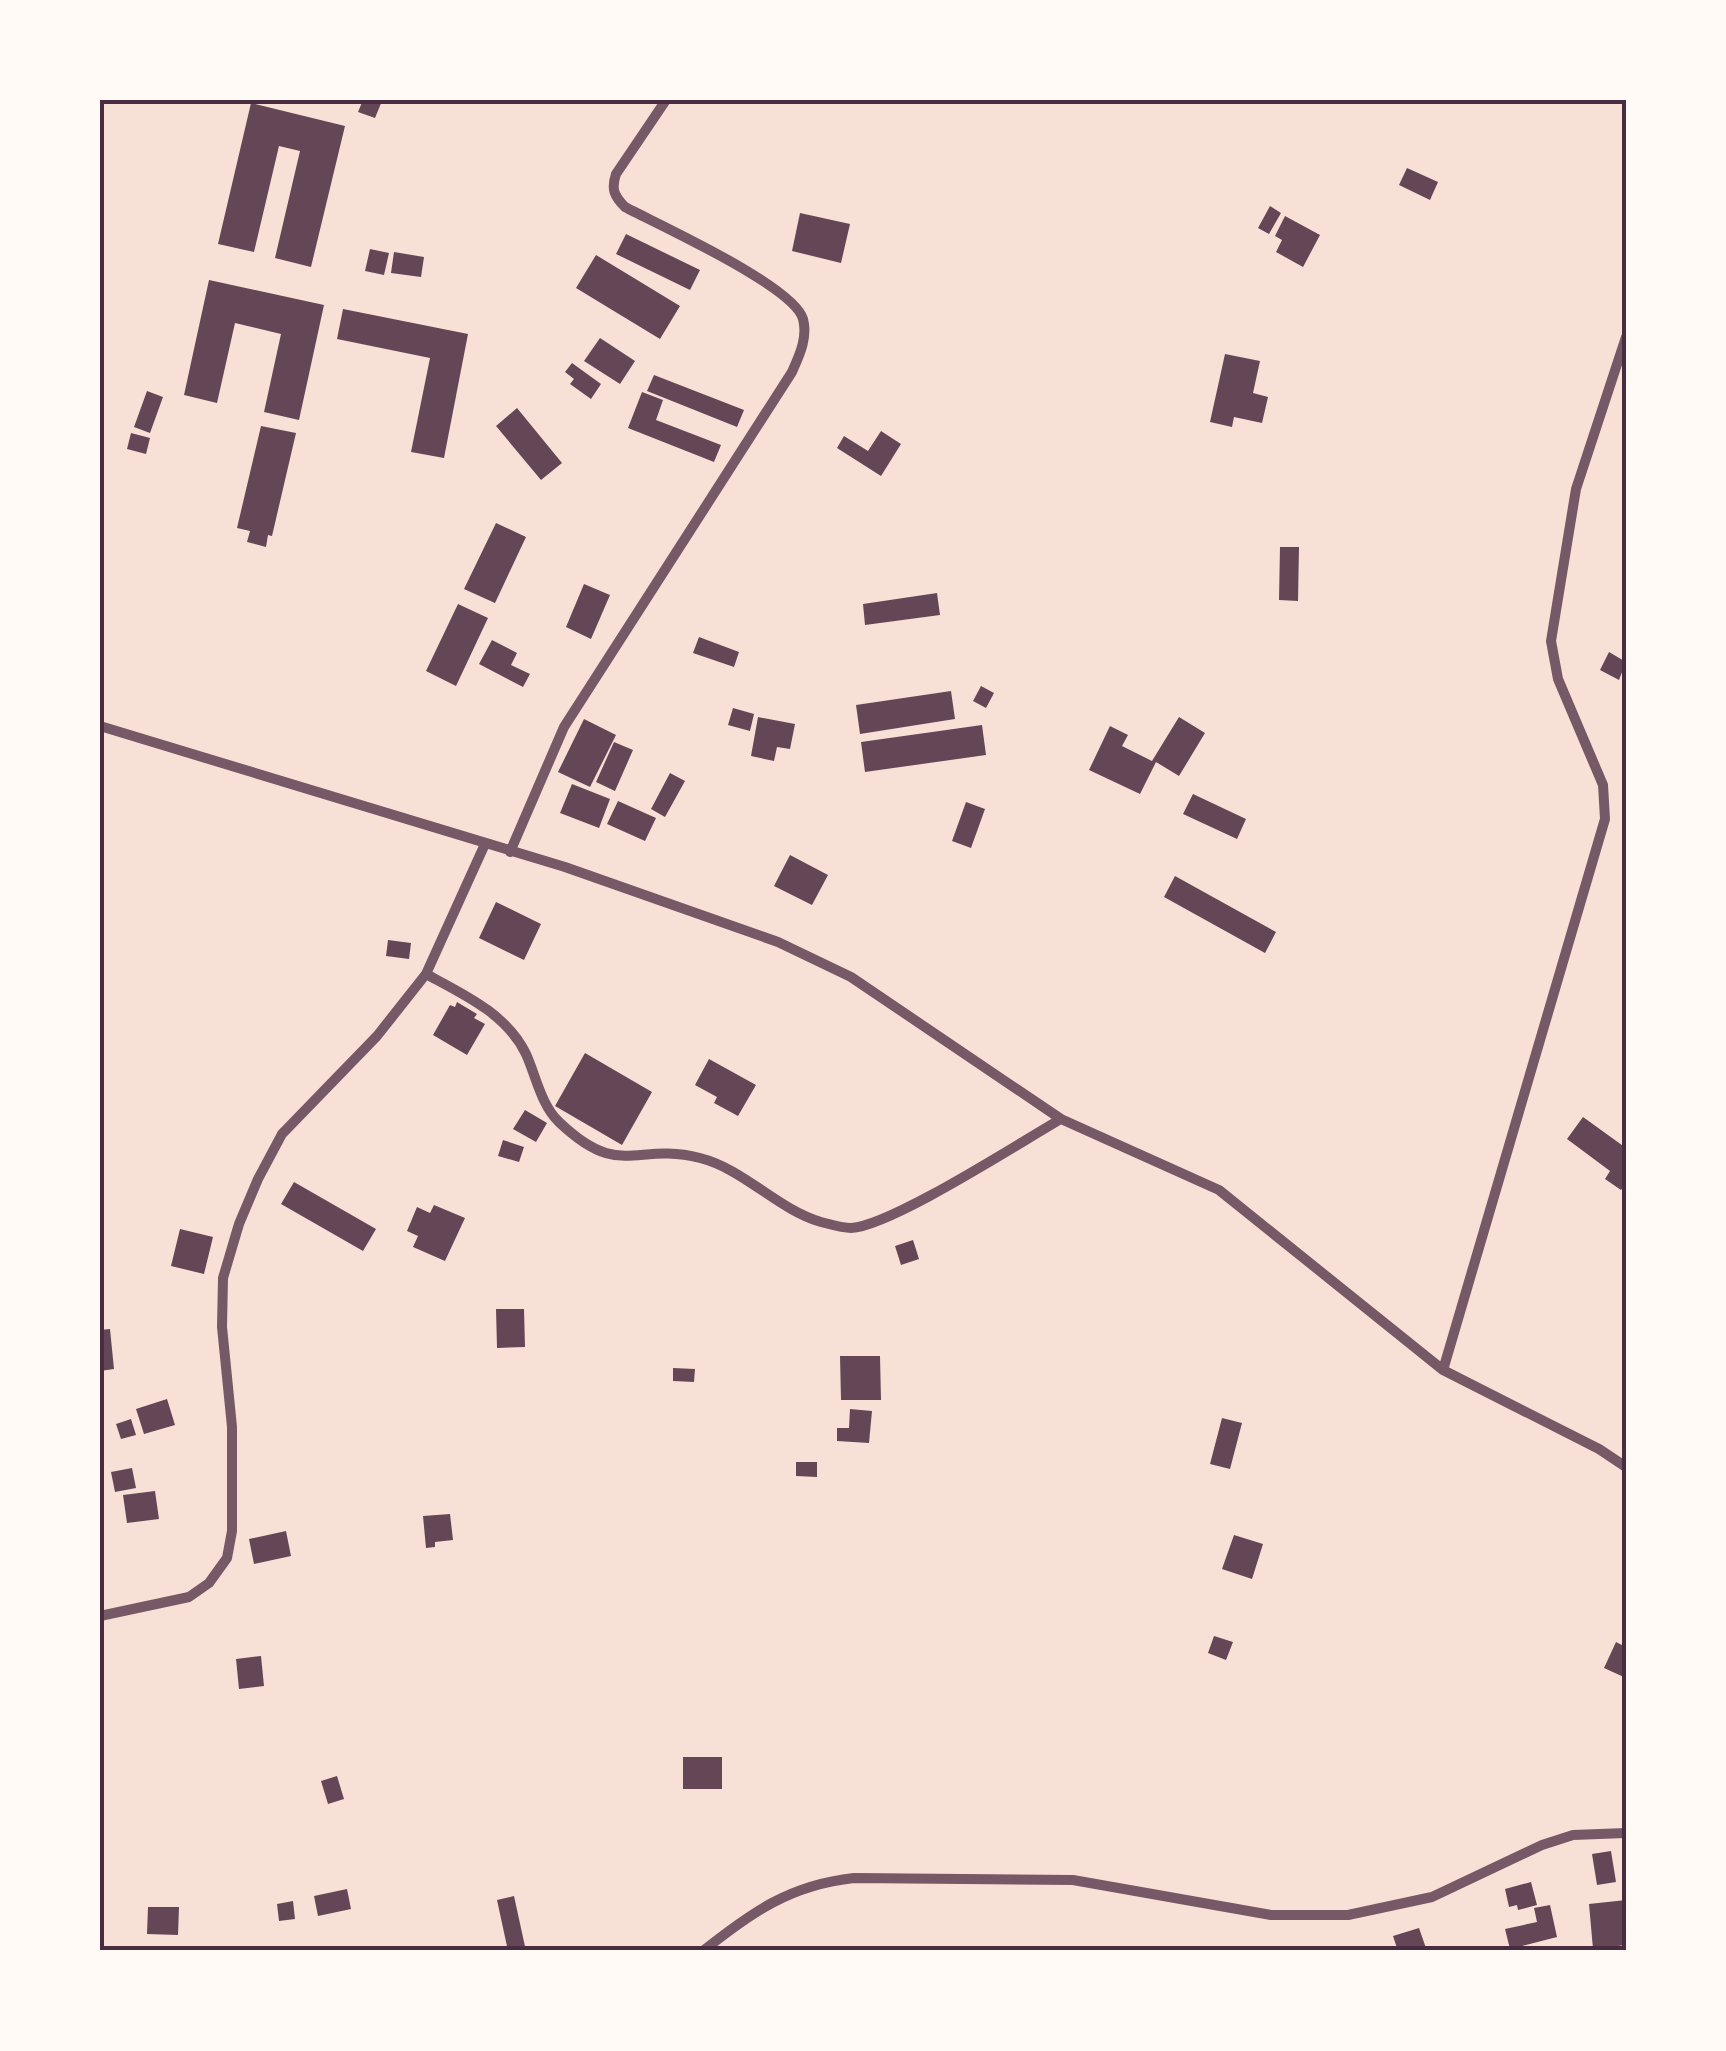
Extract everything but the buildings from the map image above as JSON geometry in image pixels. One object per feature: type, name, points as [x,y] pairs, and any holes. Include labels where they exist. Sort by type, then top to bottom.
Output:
[{"type":"street","points":[[510,852],[564,727],[802,351],[804,321],[786,295],[624,207],[616,198],[612,186],[616,174],[666,100]]},
{"type":"street","points":[[1443,1370],[1605,819],[1603,785],[1558,679],[1551,642],[1576,490],[1626,338]]},
{"type":"street","points":[[100,726],[565,867],[778,942],[851,977],[1060,1119],[1219,1190],[1443,1370],[1599,1449],[1626,1468]]},
{"type":"street","points":[[100,1616],[189,1597],[209,1583],[226,1558],[232,1532],[232,1445],[222,1328],[223,1278],[239,1224],[282,1134],[377,1036],[426,974],[485,844]]},
{"type":"street","points":[[426,974],[479,1002],[506,1026],[524,1050],[554,1118],[586,1146],[612,1157],[677,1154],[704,1158],[792,1210],[820,1222],[852,1228],[890,1216],[1060,1119]]},
{"type":"street","points":[[703,1951],[745,1918],[800,1888],[824,1881],[1073,1880],[1271,1915],[1348,1915],[1432,1897],[1542,1845],[1573,1835],[1626,1832]]}]
